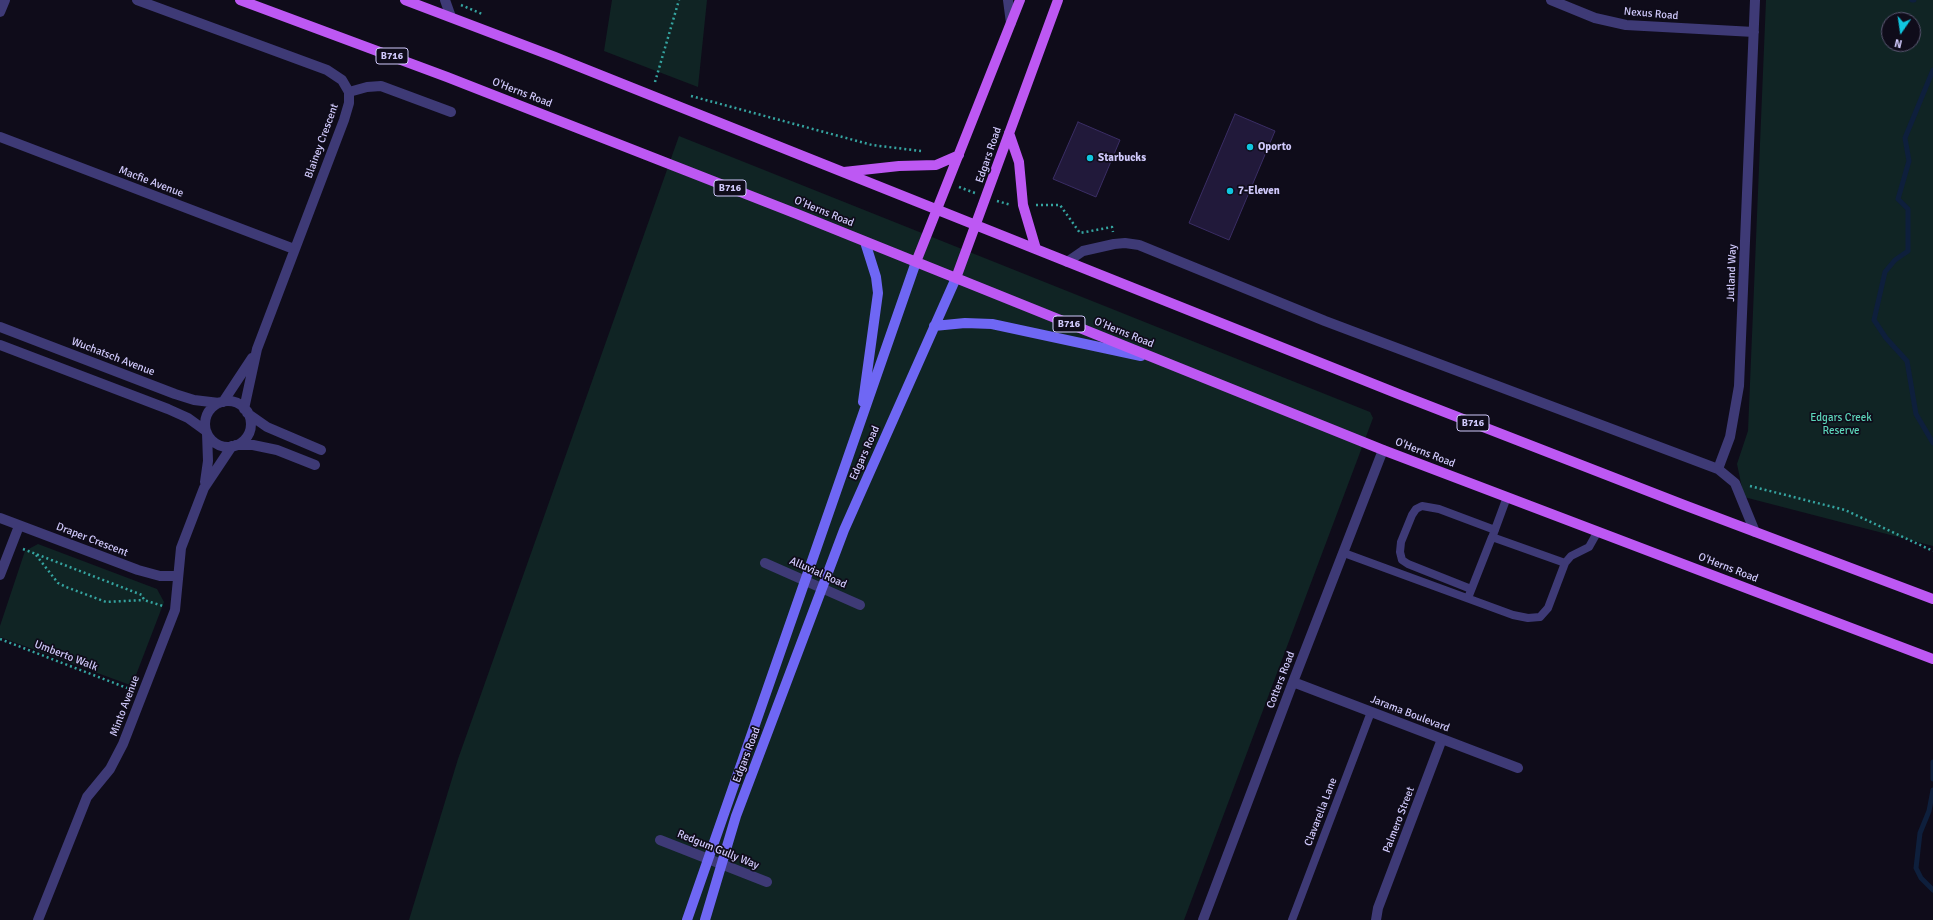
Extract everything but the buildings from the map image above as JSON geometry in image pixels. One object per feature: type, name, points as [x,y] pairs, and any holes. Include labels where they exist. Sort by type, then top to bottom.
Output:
[{"type":"main road","name":"O'Herns Road","points":[[240,0],[447,77],[916,262],[1383,450],[1933,659]]},
{"type":"main road","name":"B716","points":[[405,0],[555,57],[1401,395],[1933,600]]},
{"type":"main road","name":"Edgars Road","points":[[687,920],[916,262],[1020,0]]},
{"type":"main road","name":"Edgars Road","points":[[705,920],[736,816],[844,530],[956,278],[1058,0]]},
{"type":"main road","points":[[1008,133],[1019,162],[1023,205],[1036,249]]},
{"type":"main road","points":[[842,172],[899,166],[936,166],[959,155]]},
{"type":"main road","points":[[861,421],[878,293],[876,277],[865,242]]},
{"type":"main road","points":[[934,326],[965,323],[992,324],[1157,359]]},
{"type":"street","points":[[0,12],[5,0]]},
{"type":"street","name":"Blainey Crescent","points":[[137,0],[327,70],[342,80],[349,92],[344,120],[257,349],[246,411]]},
{"type":"street","points":[[445,0],[451,17]]},
{"type":"street","points":[[1008,0],[1011,24]]},
{"type":"street","name":"Nexus Road","points":[[1551,0],[1595,18],[1626,26],[1754,32]]},
{"type":"street","name":"Jutland Way","points":[[1718,469],[1730,437],[1739,386],[1755,0]]},
{"type":"street","points":[[349,92],[367,87],[381,86],[451,112]]},
{"type":"street","name":"Macfie Avenue","points":[[0,137],[294,249]]},
{"type":"street","points":[[1067,262],[1083,251],[1114,244],[1125,243],[1139,245],[1158,251],[1326,321],[1718,469],[1735,483],[1755,532]]},
{"type":"street","name":"Wuchatsch Avenue","points":[[0,327],[175,394],[194,400],[221,402]]},
{"type":"street","points":[[0,345],[188,418],[206,432],[217,444],[224,447],[253,445],[270,448],[315,465]]},
{"type":"street","name":"Blainey Crescent","points":[[221,402],[257,349]]},
{"type":"street","points":[[206,432],[206,418],[214,406],[221,402],[235,402],[267,427],[321,450]]},
{"type":"street","points":[[234,446],[247,436],[250,428],[246,411]]},
{"type":"street","name":"Minto Avenue","points":[[38,920],[84,802],[118,758],[175,610],[181,548],[204,488],[208,461],[206,432]]},
{"type":"street","name":"Minto Avenue","points":[[204,488],[234,446]]},
{"type":"street","name":"Cotters Road","points":[[1203,920],[1383,450]]},
{"type":"street","name":"Draper Crescent","points":[[0,518],[138,570],[160,576],[178,576]]},
{"type":"street","points":[[0,575],[19,526]]},
{"type":"street","name":"Alluvial Road","points":[[765,563],[860,606]]},
{"type":"street","name":"Jarama Boulevard","points":[[1293,682],[1518,768]]},
{"type":"street","name":"Palmero Street","points":[[1371,920],[1378,908],[1442,739]]},
{"type":"street","name":"Redgum Gully Way","points":[[660,840],[767,882]]},
{"type":"street","name":"Palmero Street","points":[[1376,920],[1378,908]]},
{"type":"lane","points":[[1468,598],[1494,534],[1506,497]]},
{"type":"lane","points":[[1471,590],[1408,564],[1402,560],[1400,552],[1401,542],[1416,509],[1422,506],[1439,509],[1494,534],[1565,563]]},
{"type":"lane","points":[[1344,553],[1513,615],[1528,618],[1540,616],[1548,608],[1565,563],[1571,556],[1589,547],[1598,532]]},
{"type":"lane","name":"Clavarella Lane","points":[[1292,920],[1371,712]]},
{"type":"path","points":[[655,82],[679,0]]},
{"type":"path","points":[[12,545],[142,595],[144,600]]},
{"type":"path","points":[[35,554],[58,583],[66,587],[106,602],[144,600],[175,610]]},
{"type":"path","name":"Umberto Walk","points":[[0,639],[127,688]]},
{"type":"green space","points":[[612,0],[707,0],[698,87],[604,51]]},
{"type":"green space","name":"Edgars Creek Reserve","points":[[1766,0],[1933,0],[1933,546],[1744,497],[1737,464],[1748,431]]},
{"type":"green space","points":[[679,136],[1370,412],[1373,418],[1184,920],[409,920],[458,759]]},
{"type":"green space","points":[[38,544],[157,589],[164,602],[136,675],[130,685],[0,637],[0,626],[25,551]]},
{"type":"waterway","points":[[1933,70],[1905,138],[1909,161],[1898,199],[1908,209],[1908,251],[1895,260],[1885,272],[1874,320],[1886,338],[1907,361],[1916,414],[1933,443]]},
{"type":"waterway","points":[[1933,762],[1933,779]]},
{"type":"waterway","points":[[1933,790],[1929,811],[1920,833],[1916,868],[1921,878],[1933,890]]},
{"type":"place","name":"Oporto","points":[[1250,147]]},
{"type":"place","name":"Starbucks","points":[[1090,158]]},
{"type":"place","name":"7-Eleven","points":[[1230,191]]}]
